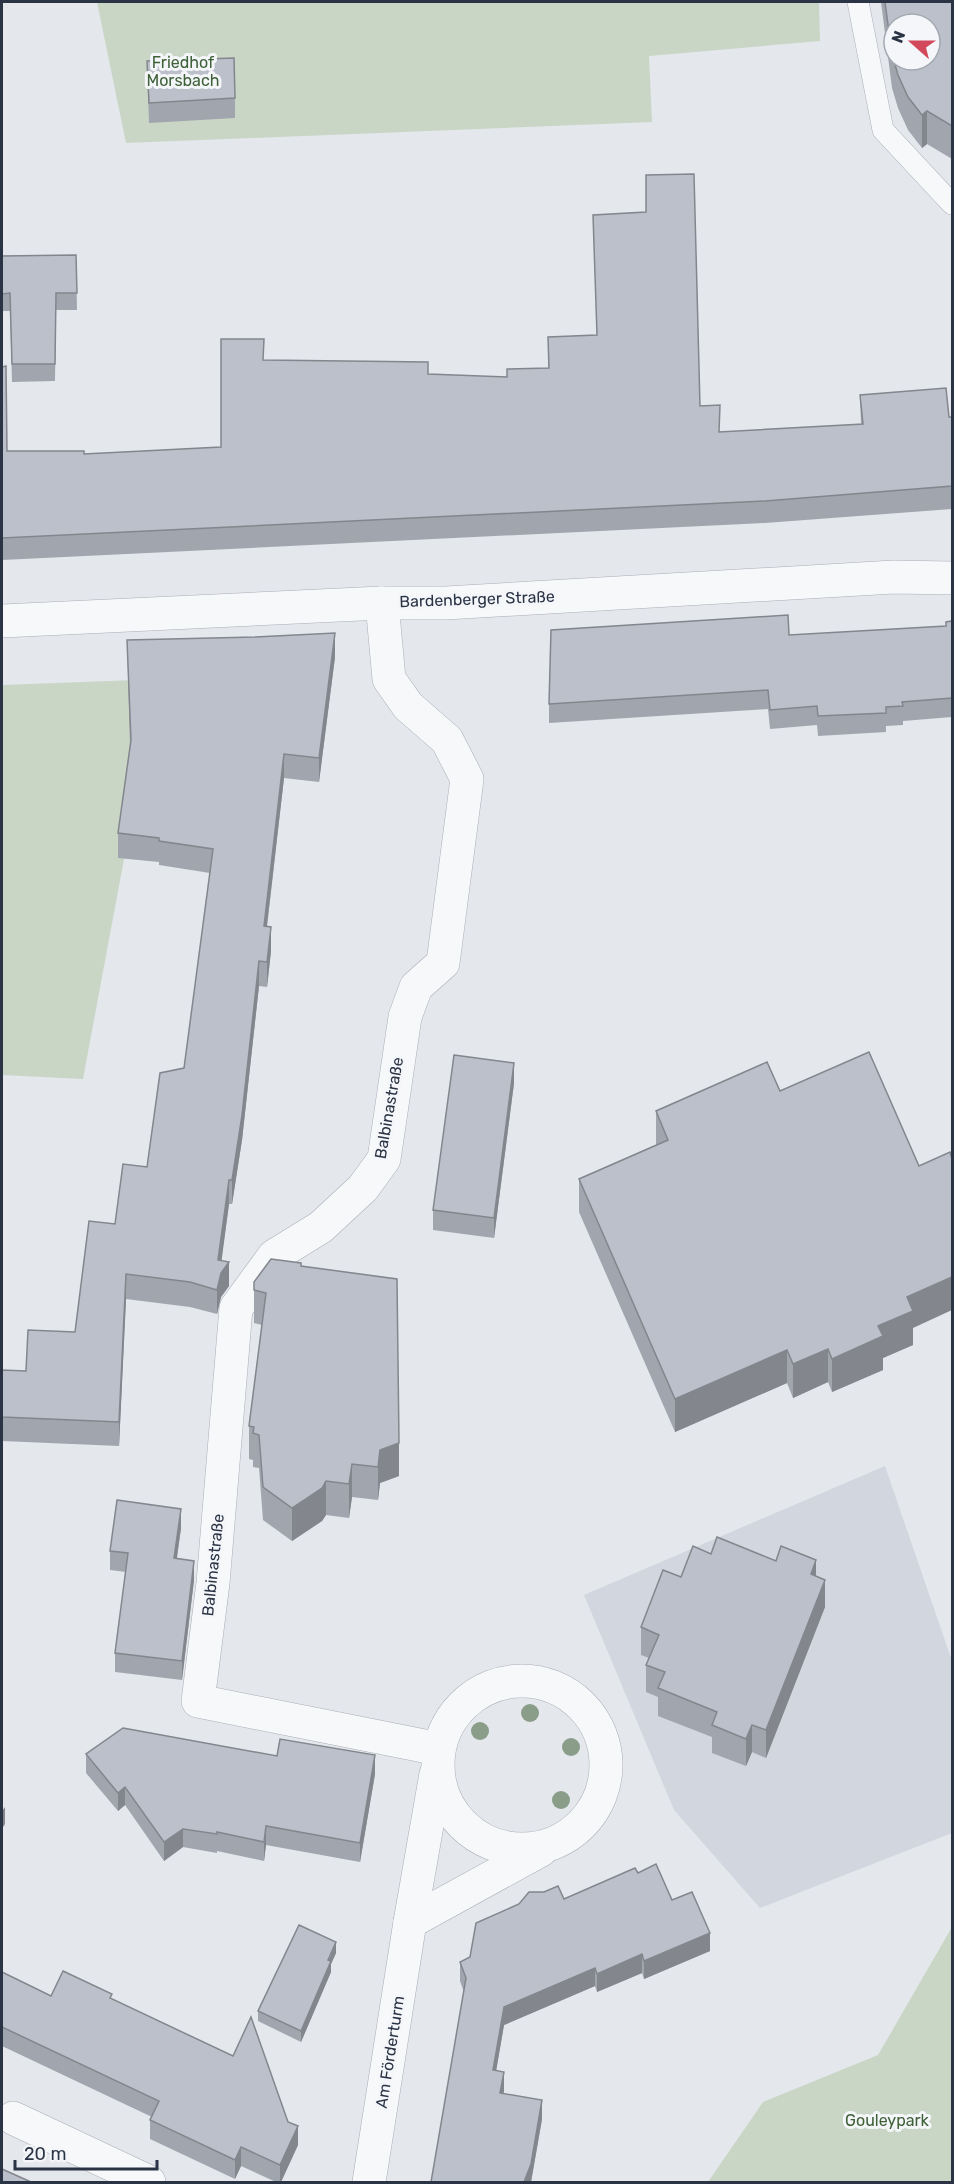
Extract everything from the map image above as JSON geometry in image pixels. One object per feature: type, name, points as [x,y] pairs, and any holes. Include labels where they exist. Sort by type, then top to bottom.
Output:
[{"type":"street","name":"Bardenberger Straße","points":[[2,621],[382,603],[446,603],[894,577],[952,578]]},
{"type":"street","name":"Balbinastraße","points":[[382,603],[389,679],[408,706],[447,740],[467,779],[443,963],[416,987],[405,1017],[384,1159],[363,1188],[321,1227],[274,1256],[236,1308],[213,1583],[198,1701],[438,1760]]},
{"type":"street","name":"Am Förderturm","points":[[369,2182],[410,1923],[438,1760],[448,1722],[467,1700],[492,1685],[510,1681],[534,1681],[556,1688],[576,1699],[592,1716],[602,1736],[606,1758],[605,1781],[598,1802],[586,1820],[570,1834],[410,1923]]},
{"type":"street","name":"Am Förderturm","points":[[438,1760],[441,1793],[451,1813],[465,1829],[484,1841],[506,1849],[528,1850],[551,1845]]},
{"type":"street","points":[[13,2118],[149,2182]]},
{"type":"lane","points":[[858,2],[882,130],[952,204]]},
{"type":"shaded area","points":[[885,1466],[952,1661],[952,1833],[760,1908],[674,1810],[584,1595]]},
{"type":"green space","name":"Friedhof Morsbach","points":[[97,2],[819,2],[820,41],[649,56],[652,122],[126,143]]},
{"type":"green space","points":[[136,680],[140,773],[83,1079],[2,1075],[2,685]]},
{"type":"green space","name":"Gouleypark","points":[[952,1927],[952,2182],[708,2182],[763,2102],[878,2055]]},
{"type":"building","points":[[885,2],[952,2],[952,126],[927,111],[922,115],[908,97],[897,72],[942,72],[942,12],[886,12]]},
{"type":"building","points":[[234,58],[235,98],[149,103],[147,61]]},
{"type":"building","points":[[694,174],[700,406],[720,405],[719,432],[863,424],[860,395],[946,388],[949,417],[952,417],[952,486],[765,501],[2,538],[2,367],[6,366],[7,451],[84,451],[84,454],[221,447],[221,339],[264,339],[263,360],[428,362],[428,374],[507,377],[507,369],[549,368],[548,337],[597,335],[593,215],[646,212],[646,175]]},
{"type":"building","points":[[76,255],[77,293],[56,293],[55,364],[12,364],[10,293],[2,294],[2,256]]},
{"type":"building","points":[[788,615],[789,635],[946,626],[946,622],[952,621],[952,698],[902,702],[903,706],[886,707],[886,713],[818,716],[817,706],[770,710],[768,690],[549,704],[551,630]]},
{"type":"building","points":[[335,633],[319,758],[284,754],[264,926],[271,927],[267,962],[259,961],[242,1115],[232,1180],[229,1180],[218,1260],[229,1262],[221,1273],[217,1290],[190,1282],[126,1274],[119,1422],[2,1417],[2,1370],[26,1371],[28,1330],[75,1332],[89,1221],[115,1224],[123,1164],[147,1167],[160,1073],[184,1068],[213,849],[159,841],[159,838],[118,833],[131,740],[127,640]]},
{"type":"building","points":[[869,1052],[919,1166],[950,1152],[952,1159],[952,1277],[907,1297],[913,1311],[878,1326],[883,1336],[832,1359],[828,1349],[793,1364],[787,1350],[675,1399],[579,1179],[668,1140],[656,1111],[767,1062],[780,1091]]},
{"type":"building","points":[[454,1055],[514,1063],[494,1218],[433,1210]]},
{"type":"building","points":[[271,1259],[301,1263],[301,1266],[397,1279],[399,1443],[380,1450],[378,1467],[352,1464],[349,1484],[326,1481],[322,1488],[292,1508],[263,1487],[259,1435],[253,1433],[254,1427],[249,1426],[266,1293],[254,1290],[254,1282]]},
{"type":"building","points":[[117,1500],[181,1509],[174,1558],[194,1561],[182,1661],[115,1653],[128,1553],[110,1551]]},
{"type":"building","points":[[717,1537],[776,1561],[781,1546],[816,1560],[811,1574],[825,1580],[766,1730],[752,1725],[746,1739],[712,1725],[717,1712],[658,1688],[665,1672],[646,1665],[659,1635],[641,1627],[663,1570],[681,1577],[693,1546],[711,1554]]},
{"type":"building","points":[[123,1728],[277,1756],[280,1739],[375,1755],[360,1843],[266,1826],[264,1842],[217,1832],[217,1834],[183,1829],[164,1842],[125,1787],[118,1793],[86,1754]]},
{"type":"building","points":[[656,1864],[672,1900],[692,1892],[710,1933],[644,1961],[642,1954],[597,1974],[595,1968],[504,2007],[493,2070],[504,2072],[500,2093],[542,2100],[531,2164],[524,2182],[431,2182],[466,1978],[460,1962],[470,1957],[476,1923],[519,1904],[529,1892],[544,1892],[558,1886],[564,1899],[635,1868],[638,1873]]},
{"type":"building","points":[[299,1925],[336,1942],[328,1960],[331,1961],[301,2031],[258,2011]]},
{"type":"building","points":[[63,1971],[112,1994],[110,1998],[233,2056],[251,2017],[288,2122],[298,2126],[280,2165],[241,2147],[235,2160],[150,2120],[159,2101],[2,2027],[2,1972],[51,1996]]},
{"type":"building","points":[[2,2169],[31,2182],[2,2182]]}]
